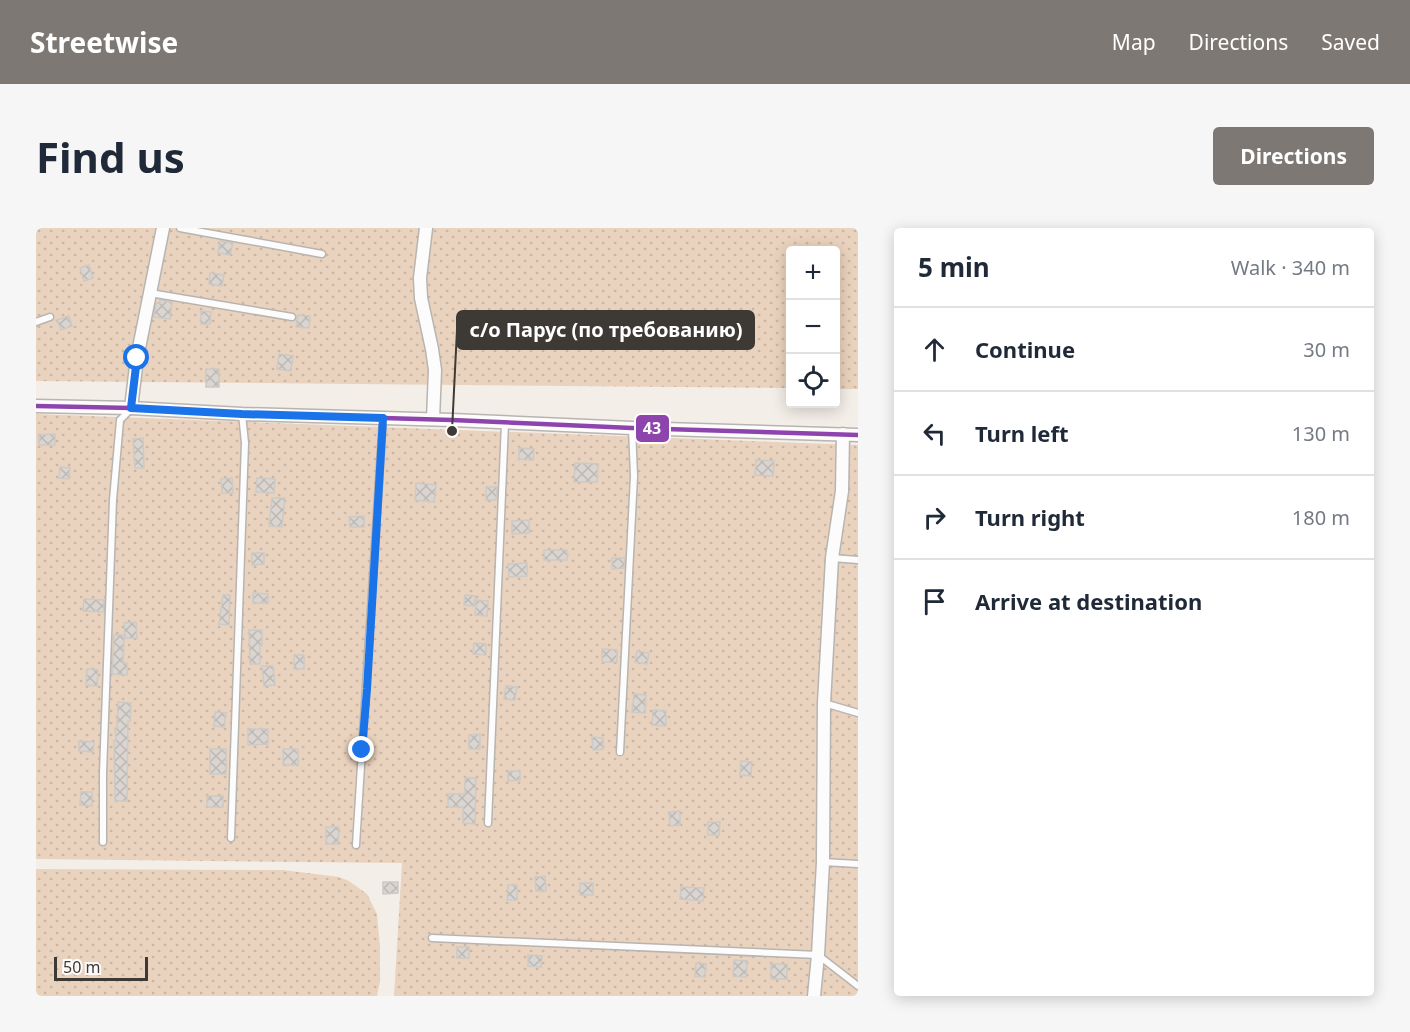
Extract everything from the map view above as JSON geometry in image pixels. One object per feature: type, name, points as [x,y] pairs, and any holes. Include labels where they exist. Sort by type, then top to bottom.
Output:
[{"type":"street","points":[[131,408],[137,358],[163,228]]},
{"type":"street","points":[[426,228],[420,278],[421,298],[435,370],[433,419]]},
{"type":"street","points":[[36,406],[858,435]]},
{"type":"street","points":[[814,996],[823,862],[824,703],[832,558],[842,491],[843,434]]},
{"type":"lane","points":[[180,228],[322,254]]},
{"type":"lane","points":[[150,292],[292,317]]},
{"type":"lane","points":[[36,322],[50,317]]},
{"type":"lane","points":[[103,842],[103,773],[112,500],[120,420],[131,408]]},
{"type":"lane","points":[[231,838],[245,443],[242,414]]},
{"type":"lane","points":[[356,845],[383,418]]},
{"type":"lane","points":[[488,823],[505,422]]},
{"type":"lane","points":[[620,752],[634,476],[632,428]]},
{"type":"lane","points":[[832,558],[858,560]]},
{"type":"lane","points":[[824,703],[858,712]]},
{"type":"lane","points":[[823,862],[858,864]]},
{"type":"lane","points":[[432,938],[818,955],[858,986]]},
{"type":"shaded area","points":[[36,228],[858,228],[858,389],[840,389],[840,246],[786,246],[786,388],[36,381]]},
{"type":"shaded area","points":[[36,414],[858,445],[858,996],[394,996],[402,863],[36,859]]},
{"type":"shaded area","points":[[36,869],[283,870],[339,877],[367,894],[377,914],[380,981],[377,996],[36,996]]},
{"type":"building","points":[[220,241],[233,243],[230,255],[218,253]]},
{"type":"building","points":[[89,265],[93,278],[84,281],[80,268]]},
{"type":"building","points":[[210,273],[224,275],[222,286],[209,284]]},
{"type":"building","points":[[160,300],[172,302],[170,319],[154,317],[156,303],[160,303]]},
{"type":"building","points":[[201,311],[211,312],[210,324],[201,324]]},
{"type":"building","points":[[298,315],[310,316],[309,328],[296,327]]},
{"type":"building","points":[[69,316],[72,326],[61,330],[57,320]]},
{"type":"building","points":[[279,354],[293,356],[291,371],[277,369]]},
{"type":"building","points":[[206,369],[219,369],[219,387],[206,387]]},
{"type":"building","points":[[55,434],[55,445],[39,445],[39,435]]},
{"type":"building","points":[[143,438],[144,468],[135,468],[133,439]]},
{"type":"building","points":[[519,448],[534,449],[533,460],[519,459]]},
{"type":"building","points":[[756,460],[774,461],[773,476],[755,475]]},
{"type":"building","points":[[575,463],[598,464],[597,482],[574,482]]},
{"type":"building","points":[[60,467],[70,468],[69,479],[59,478]]},
{"type":"building","points":[[232,478],[233,493],[222,493],[221,479]]},
{"type":"building","points":[[257,478],[275,479],[274,493],[256,492]]},
{"type":"building","points":[[416,483],[436,485],[434,502],[415,500]]},
{"type":"building","points":[[486,487],[497,487],[496,500],[486,500]]},
{"type":"building","points":[[272,498],[285,498],[282,527],[269,526]]},
{"type":"building","points":[[364,516],[364,527],[350,527],[349,517]]},
{"type":"building","points":[[529,520],[529,533],[512,534],[512,521]]},
{"type":"building","points":[[544,550],[567,550],[567,560],[544,560]]},
{"type":"building","points":[[252,553],[264,553],[264,564],[252,565]]},
{"type":"building","points":[[612,558],[625,558],[624,568],[612,569]]},
{"type":"building","points":[[527,563],[527,576],[509,577],[508,564]]},
{"type":"building","points":[[253,593],[268,594],[268,603],[253,603]]},
{"type":"building","points":[[223,595],[230,595],[229,625],[219,624]]},
{"type":"building","points":[[465,595],[475,596],[474,606],[464,605]]},
{"type":"building","points":[[84,599],[104,600],[104,612],[83,611]]},
{"type":"building","points":[[476,600],[488,601],[487,616],[475,615]]},
{"type":"building","points":[[136,622],[137,638],[125,638],[124,623]]},
{"type":"building","points":[[249,630],[262,630],[260,664],[250,664]]},
{"type":"building","points":[[114,635],[124,635],[123,663],[127,663],[127,675],[112,674]]},
{"type":"building","points":[[474,643],[486,644],[486,655],[473,654]]},
{"type":"building","points":[[602,649],[617,650],[617,662],[602,662]]},
{"type":"building","points":[[637,651],[649,653],[647,664],[635,662]]},
{"type":"building","points":[[294,655],[304,655],[304,669],[294,669]]},
{"type":"building","points":[[262,666],[273,666],[275,685],[264,686]]},
{"type":"building","points":[[87,669],[98,670],[97,686],[86,685]]},
{"type":"building","points":[[506,686],[517,687],[515,700],[504,699]]},
{"type":"building","points":[[634,694],[646,695],[645,713],[632,712]]},
{"type":"building","points":[[118,702],[131,703],[130,721],[128,721],[127,801],[115,801],[114,740],[116,740]]},
{"type":"building","points":[[653,710],[666,711],[666,726],[652,725]]},
{"type":"building","points":[[215,712],[226,713],[224,727],[214,726]]},
{"type":"building","points":[[248,729],[268,729],[268,744],[248,745]]},
{"type":"building","points":[[480,734],[480,749],[469,749],[469,735]]},
{"type":"building","points":[[592,737],[603,738],[603,749],[593,750]]},
{"type":"building","points":[[79,741],[94,742],[93,752],[79,751]]},
{"type":"building","points":[[210,749],[226,749],[226,774],[210,774]]},
{"type":"building","points":[[283,749],[298,749],[298,765],[283,765]]},
{"type":"building","points":[[741,761],[752,762],[751,776],[740,775]]},
{"type":"building","points":[[508,771],[520,771],[520,780],[508,781]]},
{"type":"building","points":[[465,778],[476,778],[475,824],[463,823],[463,807],[448,807],[448,794],[465,794]]},
{"type":"building","points":[[81,792],[92,792],[92,806],[80,805]]},
{"type":"building","points":[[207,796],[223,796],[223,807],[207,807]]},
{"type":"building","points":[[680,811],[680,825],[670,826],[669,812]]},
{"type":"building","points":[[708,822],[720,822],[719,835],[708,835]]},
{"type":"building","points":[[326,827],[339,827],[338,844],[326,844]]},
{"type":"building","points":[[545,876],[546,891],[536,891],[535,877]]},
{"type":"building","points":[[383,882],[398,882],[398,893],[383,894]]},
{"type":"building","points":[[580,883],[593,883],[593,895],[580,895]]},
{"type":"building","points":[[508,885],[517,885],[517,900],[507,900]]},
{"type":"building","points":[[681,887],[704,888],[703,901],[680,899]]},
{"type":"building","points":[[457,947],[469,947],[469,958],[457,958]]},
{"type":"building","points":[[528,955],[542,956],[541,967],[528,966]]},
{"type":"building","points":[[734,960],[747,961],[746,977],[733,976]]},
{"type":"building","points":[[696,963],[706,964],[705,977],[695,976]]},
{"type":"building","points":[[771,964],[787,964],[787,979],[771,979]]},
{"type":"transit line","name":"43","points":[[36,406],[858,435]]},
{"type":"place","name":"с/о Парус (по требованию)","points":[[452,431]]},
{"type":"route","points":[[137,358],[131,408],[383,418],[362,750]]}]
